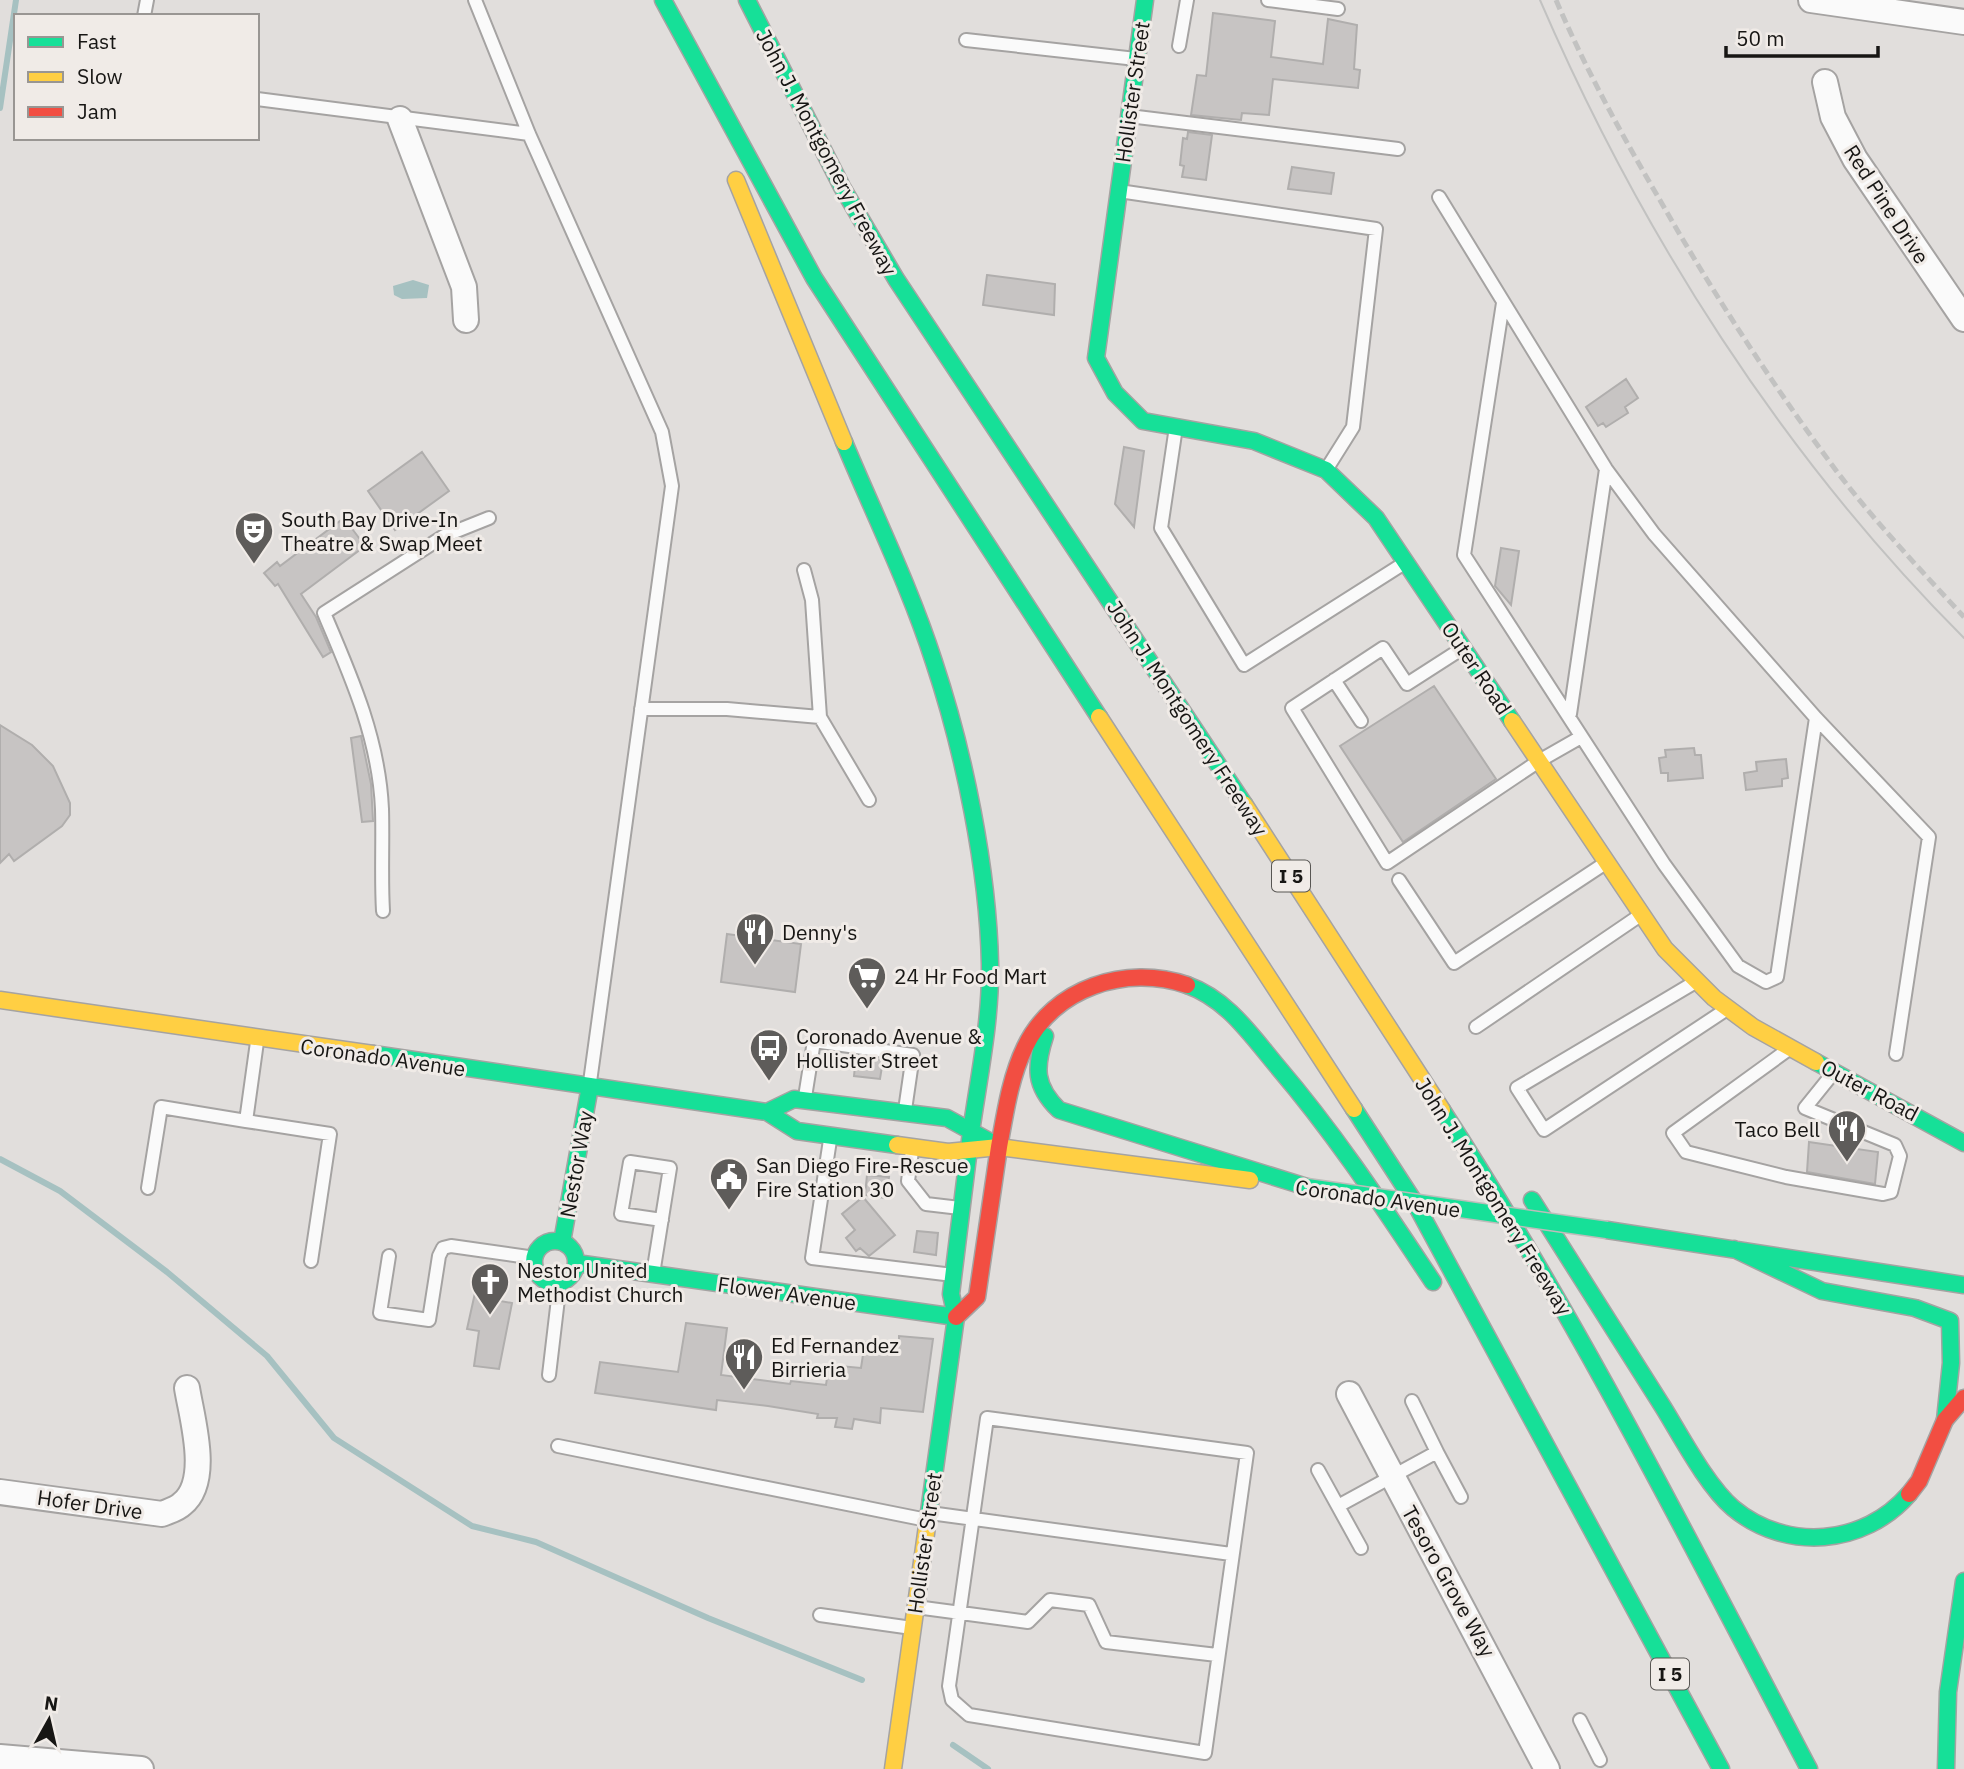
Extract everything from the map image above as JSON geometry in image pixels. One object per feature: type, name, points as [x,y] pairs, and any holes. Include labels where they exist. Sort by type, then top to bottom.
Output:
[{"type":"main road","points":[[663,0],[720,142]]},
{"type":"main road","name":"I 5","points":[[663,0],[814,278],[1415,1203],[1721,1769]]},
{"type":"main road","name":"John J. Montgomery Freeway","points":[[747,0],[842,187],[896,279],[1258,825],[1510,1215],[1609,1387],[1809,1769]]},
{"type":"main road","name":"Hollister Street","points":[[1119,188],[1145,0]]},
{"type":"main road","name":"Hollister Street","points":[[731,168],[934,661],[964,768],[979,855],[990,963],[987,1023],[951,1294],[956,1317],[893,1769]]},
{"type":"main road","name":"Outer Road","points":[[1119,188],[1096,358],[1102,376],[1129,411],[1143,421],[1254,441],[1326,470],[1376,518],[1665,949],[1697,981],[1754,1027],[1964,1143]]},
{"type":"main road","points":[[1258,825],[1398,1011]]},
{"type":"main road","points":[[956,1317],[977,1297],[999,1147],[1015,1065],[1033,1030],[1077,993],[1094,985],[1131,977],[1149,977],[1186,984],[1219,1002],[1234,1014],[1338,1139],[1443,1298]]},
{"type":"main road","name":"Coronado Avenue","points":[[0,1000],[766,1112],[797,1131],[831,1136],[948,1152],[999,1147],[1607,1230],[1964,1285]]},
{"type":"main road","points":[[1048,1016],[1036,1072],[1037,1087],[1059,1110],[1307,1188]]},
{"type":"main road","name":"Nestor Way","points":[[562,1242],[590,1086]]},
{"type":"main road","name":"Coronado Avenue","points":[[766,1112],[794,1099],[947,1118],[999,1147]]},
{"type":"main road","points":[[1523,1187],[1589,1286],[1699,1464],[1732,1507],[1756,1523],[1782,1534],[1819,1539],[1858,1531],[1877,1522],[1893,1511],[1919,1481],[1945,1420],[1951,1363],[1950,1321],[1915,1308],[1822,1291],[1734,1249]]},
{"type":"main road","points":[[548,1242],[562,1242],[573,1251],[576,1263],[571,1276],[560,1282],[541,1277],[535,1265],[535,1258],[548,1242]]},
{"type":"main road","name":"Flower Avenue","points":[[576,1263],[956,1317]]},
{"type":"main road","points":[[1489,1376],[1619,1580]]},
{"type":"main road","points":[[1945,1420],[1964,1398]]},
{"type":"main road","points":[[1946,1769],[1948,1692],[1964,1581]]},
{"type":"street","points":[[1811,0],[1921,8],[1964,22]]},
{"type":"street","name":"Red Pine Drive","points":[[1825,82],[1833,117],[1856,159],[1964,318]]},
{"type":"street","points":[[400,119],[464,287],[466,320]]},
{"type":"street","name":"Hofer Drive","points":[[0,1492],[162,1514],[184,1504],[195,1483],[199,1458],[187,1388]]},
{"type":"street","name":"Tesoro Grove Way","points":[[1349,1394],[1547,1769]]},
{"type":"street","points":[[0,1756],[141,1769]]},
{"type":"lane","points":[[475,0],[529,134],[662,432],[672,486],[590,1086]]},
{"type":"lane","points":[[1179,46],[1187,0]]},
{"type":"lane","points":[[1268,0],[1338,9]]},
{"type":"lane","points":[[966,40],[1137,60]]},
{"type":"lane","points":[[259,99],[529,134]]},
{"type":"lane","points":[[1129,116],[1398,149]]},
{"type":"lane","points":[[1119,188],[1376,229],[1353,427],[1326,470]]},
{"type":"lane","points":[[1438,197],[1606,469],[1654,534],[1816,718],[1930,837],[1896,1054]]},
{"type":"lane","points":[[1503,303],[1464,555],[1570,714],[1581,737],[1664,864],[1738,966],[1766,982],[1777,977],[1816,718]]},
{"type":"lane","points":[[1176,427],[1161,528],[1244,665],[1406,562]]},
{"type":"lane","points":[[1570,714],[1606,469]]},
{"type":"lane","points":[[383,911],[382,808],[376,764],[355,684],[324,613],[444,536],[489,518]]},
{"type":"lane","points":[[804,570],[812,600],[820,717],[869,800]]},
{"type":"lane","points":[[1463,648],[1408,684],[1383,648],[1292,708],[1387,863],[1539,761],[1581,737]]},
{"type":"lane","points":[[1334,680],[1361,721]]},
{"type":"lane","points":[[641,709],[727,709],[820,717]]},
{"type":"lane","points":[[1399,880],[1454,963],[1607,862]]},
{"type":"lane","points":[[1476,1027],[1642,914]]},
{"type":"lane","points":[[1697,981],[1517,1088],[1544,1130],[1728,1008]]},
{"type":"lane","points":[[246,1121],[258,1038]]},
{"type":"lane","points":[[804,1100],[814,1041],[913,1055],[904,1114]]},
{"type":"lane","points":[[1791,1048],[1673,1133],[1686,1152],[1786,1177],[1883,1194],[1891,1192],[1900,1156],[1895,1145],[1805,1108],[1834,1071]]},
{"type":"lane","points":[[148,1188],[161,1107],[330,1134],[311,1261]]},
{"type":"lane","points":[[831,1136],[812,1258],[954,1275]]},
{"type":"lane","points":[[913,1147],[908,1181],[926,1204],[962,1208]]},
{"type":"lane","points":[[653,1274],[662,1220],[670,1168],[630,1162],[621,1214],[662,1220]]},
{"type":"lane","points":[[389,1256],[380,1313],[429,1320],[439,1256],[443,1248],[451,1246],[535,1258]]},
{"type":"lane","points":[[549,1375],[560,1282]]},
{"type":"lane","points":[[1412,1401],[1461,1497]]},
{"type":"lane","points":[[987,1418],[1247,1453],[1231,1554],[1205,1753],[969,1715],[952,1700],[949,1686],[958,1613],[987,1418]]},
{"type":"lane","points":[[558,1446],[928,1516],[971,1519],[1231,1554]]},
{"type":"lane","points":[[1338,1506],[1437,1452]]},
{"type":"lane","points":[[1318,1470],[1361,1548]]},
{"type":"lane","points":[[915,1607],[1028,1622],[1050,1600],[1089,1605],[1106,1642],[1217,1655]]},
{"type":"lane","points":[[820,1615],[912,1628]]},
{"type":"lane","points":[[1580,1720],[1600,1760]]},
{"type":"water","points":[[413,280],[429,285],[427,298],[402,299],[394,295],[393,286]]},
{"type":"building","points":[[1213,13],[1275,21],[1271,57],[1323,64],[1328,19],[1357,25],[1354,69],[1360,70],[1358,88],[1273,79],[1269,115],[1242,113],[1241,120],[1191,115],[1197,75],[1206,76]]},
{"type":"building","points":[[1188,132],[1212,135],[1206,180],[1182,177],[1184,166],[1180,165],[1183,138],[1187,139]]},
{"type":"building","points":[[1292,167],[1334,173],[1331,194],[1288,189]]},
{"type":"building","points":[[987,275],[1055,284],[1054,315],[983,305]]},
{"type":"building","points":[[1626,379],[1638,398],[1625,407],[1628,413],[1606,427],[1603,423],[1598,426],[1586,407]]},
{"type":"building","points":[[1124,447],[1144,451],[1134,527],[1115,504]]},
{"type":"building","points":[[422,452],[449,491],[395,530],[368,491]]},
{"type":"building","points":[[344,518],[365,546],[301,594],[316,617],[331,652],[323,657],[278,584],[275,586],[264,573],[277,562],[280,566]]},
{"type":"building","points":[[1501,548],[1519,551],[1511,605],[1495,586]]},
{"type":"building","points":[[1434,686],[1496,779],[1403,842],[1340,746]]},
{"type":"building","points":[[0,725],[32,745],[53,766],[70,803],[70,815],[62,826],[14,861],[9,854],[0,863]]},
{"type":"building","points":[[361,736],[371,784],[373,821],[362,822],[351,738]]},
{"type":"building","points":[[1694,748],[1695,755],[1701,755],[1703,778],[1668,781],[1668,773],[1661,773],[1659,758],[1666,757],[1665,750]]},
{"type":"building","points":[[1786,759],[1788,778],[1782,779],[1782,786],[1746,790],[1744,773],[1757,771],[1756,762]]},
{"type":"building","points":[[727,934],[801,944],[795,992],[721,982]]},
{"type":"building","points":[[856,1056],[883,1060],[880,1079],[854,1076]]},
{"type":"building","points":[[1809,1142],[1878,1152],[1875,1184],[1807,1172]]},
{"type":"building","points":[[867,1175],[889,1177],[886,1198],[865,1195]]},
{"type":"building","points":[[863,1197],[895,1235],[869,1256],[860,1248],[856,1251],[846,1238],[855,1230],[842,1214]]},
{"type":"building","points":[[917,1231],[938,1233],[936,1255],[914,1252]]},
{"type":"building","name":"Nestor United Methodist Church","points":[[477,1284],[502,1288],[500,1301],[512,1303],[499,1369],[474,1366],[479,1331],[467,1329]]},
{"type":"building","points":[[686,1323],[727,1328],[721,1375],[790,1384],[791,1381],[826,1385],[829,1365],[861,1368],[865,1342],[899,1345],[899,1336],[933,1339],[923,1412],[881,1408],[880,1423],[854,1419],[852,1429],[835,1427],[837,1418],[817,1418],[818,1414],[768,1406],[717,1400],[716,1410],[595,1393],[600,1362],[678,1372]]},
{"type":"waterway","points":[[0,108],[16,0]]},
{"type":"waterway","points":[[0,1159],[60,1191],[167,1272],[267,1356],[334,1438],[472,1526],[536,1542],[708,1618],[862,1680]]},
{"type":"waterway","points":[[953,1745],[988,1769]]},
{"type":"tram line","points":[[1540,0],[1623,173],[1722,339],[1777,418],[1836,495],[1898,568],[1964,638]]},
{"type":"railway","points":[[1556,0],[1592,78],[1633,153],[1701,270],[1764,369],[1863,505],[1964,617]]},
{"type":"traffic: fast","points":[[663,0],[814,278],[1099,717]]},
{"type":"traffic: fast","points":[[747,0],[842,187],[896,279],[1244,804]]},
{"type":"traffic: fast","points":[[1145,0],[1096,358],[1115,393],[1143,421],[1254,441],[1326,470],[1376,518],[1512,721]]},
{"type":"traffic: fast","points":[[844,442],[903,578],[924,634],[945,697],[972,811],[985,889],[990,985],[987,1027],[971,1132]]},
{"type":"traffic: fast","points":[[1187,985],[1214,999],[1258,1042],[1339,1145],[1433,1282]]},
{"type":"traffic: fast","points":[[1045,1036],[1039,1057],[1039,1076],[1045,1093],[1059,1110],[1307,1187]]},
{"type":"traffic: fast","points":[[373,1054],[767,1112],[797,1131],[897,1145]]},
{"type":"traffic: fast","points":[[1816,1062],[1964,1143]]},
{"type":"traffic: fast","points":[[562,1242],[590,1086]]},
{"type":"traffic: fast","points":[[767,1112],[794,1099],[947,1118],[998,1146]]},
{"type":"traffic: fast","points":[[1354,1109],[1415,1203],[1721,1769]]},
{"type":"traffic: fast","points":[[1442,1110],[1541,1271],[1587,1352],[1678,1518],[1809,1769]]},
{"type":"traffic: fast","points":[[928,1519],[956,1317],[951,1294],[971,1132]]},
{"type":"traffic: fast","points":[[1307,1187],[1607,1230]]},
{"type":"traffic: fast","points":[[1532,1200],[1695,1460],[1723,1499],[1733,1508],[1754,1522],[1777,1532],[1800,1537],[1824,1537],[1848,1533],[1870,1524],[1891,1511],[1909,1494]]},
{"type":"traffic: fast","points":[[1607,1230],[1964,1285]]},
{"type":"traffic: fast","points":[[555,1241],[570,1247],[576,1262],[570,1277],[555,1283],[540,1277],[534,1262],[540,1247],[555,1241]]},
{"type":"traffic: fast","points":[[1734,1249],[1822,1291],[1915,1308],[1950,1321],[1951,1363],[1945,1420]]},
{"type":"traffic: fast","points":[[576,1263],[956,1317]]},
{"type":"traffic: fast","points":[[1946,1769],[1948,1692],[1964,1581]]},
{"type":"traffic: slow","points":[[736,180],[844,442]]},
{"type":"traffic: slow","points":[[1099,717],[1354,1109]]},
{"type":"traffic: slow","points":[[1512,721],[1665,949],[1714,998],[1753,1027],[1816,1062]]},
{"type":"traffic: slow","points":[[1244,804],[1442,1110]]},
{"type":"traffic: slow","points":[[0,1000],[373,1054]]},
{"type":"traffic: slow","points":[[897,1145],[948,1152],[999,1147],[1250,1180]]},
{"type":"traffic: slow","points":[[893,1769],[928,1519]]},
{"type":"traffic: jam","points":[[999,1147],[1015,1071],[1037,1027],[1054,1009],[1072,996],[1116,980],[1164,979],[1187,985]]},
{"type":"traffic: jam","points":[[956,1317],[977,1297],[999,1147]]},
{"type":"traffic: jam","points":[[1909,1494],[1919,1481],[1945,1420],[1964,1398]]},
{"type":"place","name":"South Bay Drive-In Theatre & Swap Meet","points":[[254,565]]},
{"type":"place","name":"Denny's","points":[[755,966]]},
{"type":"place","name":"24 Hr Food Mart","points":[[867,1010]]},
{"type":"place","name":"Coronado Avenue & Hollister Street","points":[[769,1082]]},
{"type":"place","name":"Taco Bell","points":[[1847,1163]]},
{"type":"place","name":"San Diego Fire-Rescue Fire Station 30","points":[[729,1211]]},
{"type":"place","name":"Nestor United Methodist Church","points":[[490,1316]]},
{"type":"place","name":"Ed Fernandez Birrieria","points":[[744,1391]]}]
